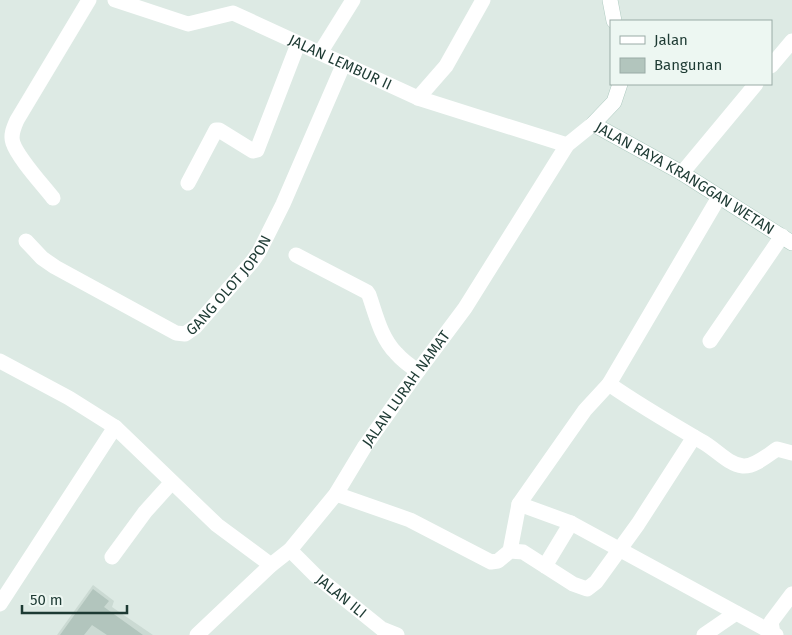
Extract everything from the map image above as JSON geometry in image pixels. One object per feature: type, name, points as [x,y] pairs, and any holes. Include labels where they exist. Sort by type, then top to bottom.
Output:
[{"type":"street","points":[[53,198],[19,154],[12,142],[12,132],[17,120],[89,0]]},
{"type":"street","name":"JALAN LEMBUR II","points":[[115,0],[188,24],[233,13],[418,98],[567,145]]},
{"type":"street","points":[[320,53],[353,0]]},
{"type":"street","points":[[418,98],[446,66],[483,0]]},
{"type":"street","points":[[610,0],[614,20]]},
{"type":"street","points":[[772,65],[792,41]]},
{"type":"street","points":[[188,183],[216,130],[253,151],[257,150],[298,44]]},
{"type":"street","name":"GANG OLOT JOPON","points":[[26,241],[42,258],[55,267],[176,333],[185,334],[195,327],[259,252],[284,204],[344,63]]},
{"type":"street","name":"JALAN RAYA KRANGGAN WETAN","points":[[620,85],[614,102],[593,124],[682,173],[787,240]]},
{"type":"street","points":[[682,173],[755,85]]},
{"type":"street","name":"JALAN LURAH NAMAT","points":[[197,635],[271,565],[290,550],[336,494],[365,446],[465,308],[567,145],[593,124]]},
{"type":"street","points":[[336,494],[410,520],[491,562],[498,561],[510,551],[519,504],[585,410],[610,384],[720,197]]},
{"type":"street","points":[[710,341],[787,240]]},
{"type":"street","points":[[296,255],[367,292],[389,345],[396,354],[418,371]]},
{"type":"street","points":[[0,361],[69,398],[115,427],[217,525],[271,565]]},
{"type":"street","points":[[610,384],[733,464],[746,466],[777,449],[792,453]]},
{"type":"street","points":[[0,604],[115,427]]},
{"type":"street","points":[[510,551],[524,552],[573,584],[587,589],[596,582],[619,550],[694,437]]},
{"type":"street","points":[[112,557],[145,512],[172,482]]},
{"type":"street","points":[[519,504],[571,523],[774,634]]},
{"type":"street","points":[[545,566],[571,523]]},
{"type":"street","name":"JALAN ILI","points":[[290,550],[315,575],[382,629],[397,635]]},
{"type":"street","points":[[774,634],[771,622],[792,594]]},
{"type":"street","points":[[704,635],[736,613]]},
{"type":"shaded area","points":[[93,585],[114,601],[112,607],[153,635],[57,635]]},
{"type":"building","points":[[93,589],[109,601],[104,607],[143,635],[107,635],[92,625],[84,635],[60,635]]}]
